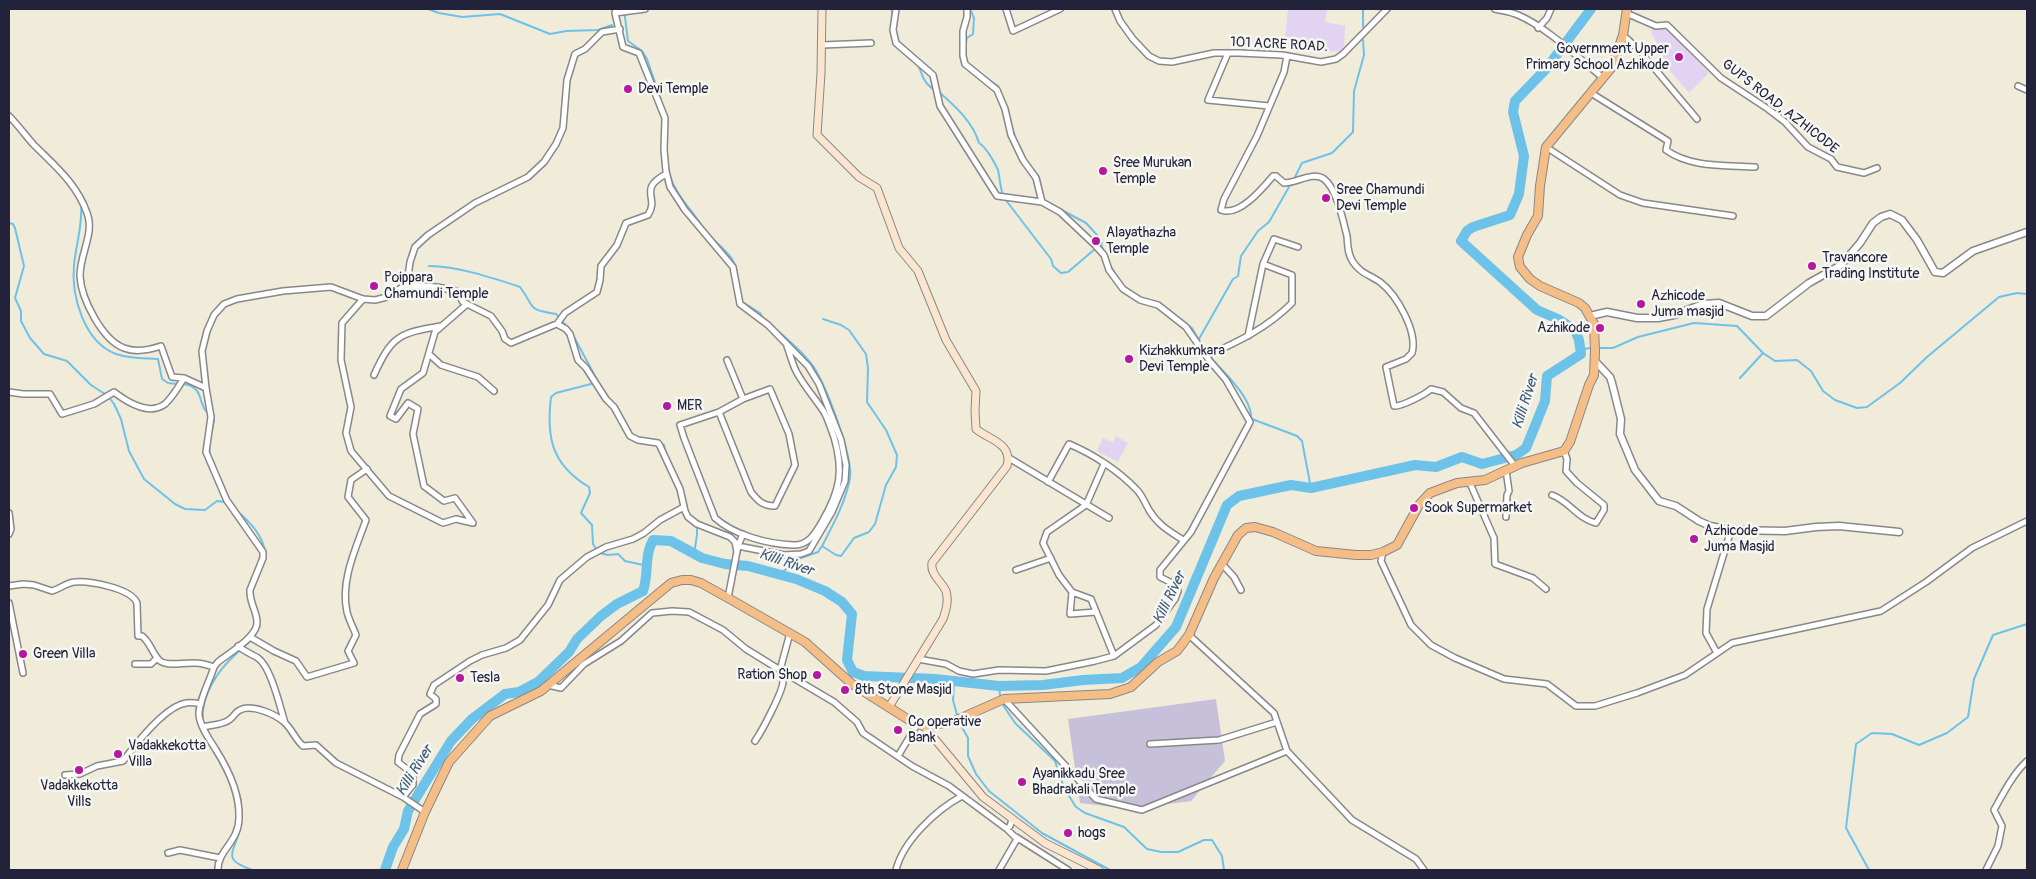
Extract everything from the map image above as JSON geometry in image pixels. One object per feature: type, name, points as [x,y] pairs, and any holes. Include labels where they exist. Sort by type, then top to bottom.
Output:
[{"type":"main road","points":[[822,9],[817,135],[859,177],[877,188],[899,248],[918,271],[946,340],[976,391],[974,411],[976,429],[1004,446],[1009,458],[1007,466],[932,563],[933,572],[945,590],[947,605],[936,632],[889,707]]},
{"type":"main road","points":[[921,725],[952,722],[1004,699],[1110,694],[1131,687],[1158,662],[1177,651],[1189,635],[1222,564],[1238,535],[1250,526],[1273,532],[1316,550],[1349,555],[1371,555],[1383,552],[1397,545],[1424,498],[1440,488],[1469,481],[1485,480],[1506,470],[1513,463],[1564,451],[1570,442],[1589,384],[1594,375],[1594,324],[1579,303],[1540,286],[1524,272],[1518,262],[1519,251],[1538,216],[1546,147],[1612,67],[1623,35],[1627,11]]},
{"type":"main road","points":[[402,870],[425,812],[449,762],[490,716],[541,691],[671,584],[682,580],[701,583],[804,642],[852,684],[921,725],[983,797],[1012,820],[1045,843],[1099,870]]},
{"type":"street","points":[[645,9],[624,12],[616,11],[623,47],[639,52],[665,118],[664,150],[666,174],[670,187],[685,210],[732,267],[740,304],[768,325],[808,366],[819,384],[841,440],[846,465],[845,481],[832,512],[809,551],[801,554],[784,555],[738,546]]},
{"type":"street","points":[[896,9],[893,30],[896,43],[933,74],[940,106],[997,196],[1042,202],[1060,212],[1104,256],[1109,270],[1123,289],[1140,300],[1158,305],[1183,324],[1226,380],[1250,422],[1196,523],[1160,570],[1160,577],[1176,586],[1178,591],[1175,599],[1156,625],[1114,656],[1046,671],[999,670],[973,674],[959,671],[946,664],[918,659]]},
{"type":"street","points":[[967,9],[963,30],[963,56],[965,64],[992,84],[997,90],[1005,109],[1011,135],[1023,160],[1036,178],[1042,202]]},
{"type":"street","points":[[1006,9],[1013,30],[1048,12],[1060,9]]},
{"type":"street","name":"101 ACRE ROAD.","points":[[1115,9],[1120,21],[1133,39],[1149,56],[1155,60],[1172,62],[1214,53],[1287,56],[1321,62],[1336,59],[1387,9]]},
{"type":"street","points":[[1495,9],[1517,15],[1554,38],[1603,78]]},
{"type":"street","points":[[1538,28],[1547,18],[1551,9]]},
{"type":"street","name":"GUPS ROAD, AZHICODE","points":[[1627,11],[1656,26],[1667,25],[1721,78],[1785,122],[1808,147],[1831,159],[1836,167],[1864,173],[1877,168]]},
{"type":"street","points":[[218,870],[220,858],[238,831],[238,803],[224,762],[199,716],[201,704],[214,667],[250,637],[257,628],[250,590],[263,558],[263,552],[227,502],[206,452],[211,414],[202,351],[207,331],[214,315],[224,304],[237,299],[283,291],[331,287],[363,299],[375,300],[387,297],[407,284],[410,262],[415,247],[428,235],[475,204],[528,177],[544,162],[556,144],[563,128],[566,80],[575,54],[585,49],[602,32],[620,29]]},
{"type":"street","points":[[1623,35],[1639,50],[1697,119]]},
{"type":"street","points":[[822,45],[871,43]]},
{"type":"street","points":[[1228,53],[1208,100],[1269,106]]},
{"type":"street","points":[[1287,56],[1284,72],[1257,136],[1221,204],[1222,211],[1231,211],[1246,204],[1273,176],[1276,176],[1284,183],[1315,176],[1325,180],[1332,189],[1336,199],[1351,260],[1365,275],[1381,283],[1398,302],[1412,334],[1412,353],[1406,359],[1386,366],[1394,406],[1404,404],[1431,389],[1443,392],[1461,408],[1474,413],[1513,463]]},
{"type":"street","points":[[2018,86],[2027,90]]},
{"type":"street","points":[[1591,93],[1668,141],[1666,150],[1676,158],[1699,163],[1755,167]]},
{"type":"street","points":[[9,116],[75,187],[84,205],[90,224],[82,253],[81,286],[92,313],[113,342],[123,348],[138,351],[161,346],[172,377],[181,382],[206,388]]},
{"type":"street","points":[[1546,147],[1620,195],[1643,204],[1733,216]]},
{"type":"street","points":[[405,285],[447,288],[459,294],[462,301],[491,316],[502,331],[505,339],[511,343],[557,324],[565,313],[597,292],[601,266],[617,245],[626,223],[648,214],[652,206],[649,192],[651,186],[666,174]]},
{"type":"street","points":[[1590,316],[1607,312],[1637,318],[1658,318],[1674,315],[1703,304],[1719,303],[1752,316],[1766,316],[1809,283],[1841,265],[1874,223],[1881,217],[1890,214],[1902,220],[1917,240],[1934,272],[1943,273],[1973,250],[2027,232]]},
{"type":"street","points":[[1248,336],[1263,264],[1274,239],[1298,247]]},
{"type":"street","points":[[1206,356],[1248,336],[1278,316],[1292,303],[1292,275],[1263,264]]},
{"type":"street","points":[[363,299],[342,323],[341,360],[351,407],[346,433],[351,450],[389,496],[443,523],[456,519],[472,523],[455,498],[444,501],[424,486],[413,434],[418,409],[408,403],[396,420],[390,416],[401,389],[423,373],[435,332],[467,304]]},
{"type":"street","points":[[557,324],[566,329],[570,334],[578,360],[614,407],[630,436],[638,440],[658,443],[680,489],[684,508],[691,521],[730,537],[735,542],[737,555]]},
{"type":"street","points":[[374,375],[382,357],[396,339],[409,332],[442,326]]},
{"type":"street","points":[[719,412],[751,492],[760,503],[767,506],[775,506],[795,465],[789,434],[770,389],[719,412],[680,426],[715,518],[723,526],[780,545],[797,546],[806,542],[814,536],[839,484],[840,464],[833,433],[826,415],[796,372],[787,344]]},
{"type":"street","points":[[428,354],[441,365],[478,377],[494,391]]},
{"type":"street","points":[[728,360],[743,400]]},
{"type":"street","points":[[1595,361],[1610,377],[1621,419],[1620,434],[1635,470],[1659,501],[1676,506],[1710,526],[1731,530],[1784,531],[1839,526],[1899,532]]},
{"type":"street","points":[[9,392],[50,394],[62,414],[94,404],[114,392],[129,403],[148,408],[164,404],[181,382]]},
{"type":"street","points":[[1048,482],[1069,444],[1104,464],[1137,490],[1162,528],[1183,540]]},
{"type":"street","points":[[1552,495],[1562,499],[1589,522],[1596,523],[1604,510],[1604,505],[1577,483],[1566,471],[1567,459],[1564,451]]},
{"type":"street","points":[[1009,458],[1109,518]]},
{"type":"street","points":[[1104,464],[1086,505],[1047,532],[1043,544],[1059,576],[1072,592],[1090,599],[1114,656]]},
{"type":"street","points":[[250,637],[296,661],[307,677],[354,664],[348,651],[356,635],[347,612],[347,591],[349,570],[366,520],[348,497],[352,480],[367,469]]},
{"type":"street","points":[[1506,470],[1510,490],[1507,495],[1506,518]]},
{"type":"street","points":[[1469,481],[1494,538],[1495,564],[1532,578],[1546,589]]},
{"type":"street","points":[[403,797],[413,785],[413,774],[398,762],[399,756],[420,714],[436,704],[436,699],[430,694],[434,685],[470,661],[482,655],[506,648],[520,640],[548,605],[560,580],[587,557],[633,539],[660,520],[684,508]]},
{"type":"street","points":[[9,513],[12,529],[9,534]]},
{"type":"street","points":[[1383,552],[1381,562],[1410,625],[1431,645],[1455,658],[1504,679],[1546,684],[1576,706],[1595,706],[1637,693],[1684,675],[1732,644],[1881,611],[1926,582],[1972,548],[2027,521]]},
{"type":"street","points":[[1717,653],[1706,633],[1707,609],[1731,530]]},
{"type":"street","points":[[728,598],[738,546],[743,534]]},
{"type":"street","points":[[1016,570],[1051,558]]},
{"type":"street","points":[[1222,564],[1234,577],[1241,590]]},
{"type":"street","points":[[9,586],[34,585],[52,591],[73,582],[120,588],[135,598],[138,636],[148,640],[157,658],[166,664],[194,663],[214,667]]},
{"type":"street","points":[[1072,592],[1070,614],[1096,612]]},
{"type":"street","points":[[9,603],[12,630],[23,673]]},
{"type":"street","points":[[548,685],[561,688],[584,664],[621,640],[652,613],[689,612],[723,630],[746,649],[834,702],[857,722],[863,733],[949,786],[1016,837],[1068,870]]},
{"type":"street","points":[[755,741],[766,723],[781,689],[783,681],[780,670],[790,633]]},
{"type":"street","points":[[1189,635],[1274,714],[1287,751],[1352,820],[1416,859],[1424,870]]},
{"type":"street","points":[[238,646],[259,659],[272,680],[284,723]]},
{"type":"street","points":[[135,664],[151,664],[157,658]]},
{"type":"street","points":[[1004,699],[1096,799],[1142,810],[1287,751]]},
{"type":"street","points":[[65,775],[80,774],[97,766],[123,761],[170,709],[185,703],[201,704]]},
{"type":"street","points":[[204,726],[222,724],[244,708],[271,714],[284,723],[303,746],[316,744],[336,763],[403,797],[425,812]]},
{"type":"street","points":[[1150,744],[1219,740],[1277,722]]},
{"type":"street","points":[[898,756],[921,725]]},
{"type":"street","points":[[1986,870],[1998,846],[2002,826],[1994,810],[2007,786],[2027,761]]},
{"type":"street","points":[[896,870],[916,832],[954,800],[962,796]]},
{"type":"street","points":[[1007,829],[1012,820]]},
{"type":"street","points":[[999,870],[1017,839],[1016,837]]},
{"type":"street","points":[[168,853],[180,850],[220,858]]},
{"type":"shaded area","points":[[1288,9],[1327,10],[1325,22],[1345,26],[1344,52],[1284,47]]},
{"type":"shaded area","name":"Government Upper Primary School Azhikode","points":[[1652,28],[1666,28],[1709,73],[1689,93],[1666,66],[1651,32]]},
{"type":"shaded area","points":[[1116,436],[1128,443],[1118,462],[1097,451],[1103,438],[1113,442]]},
{"type":"shaded area","points":[[1216,699],[1225,761],[1191,801],[1130,809],[1080,803],[1068,719]]},
{"type":"waterway","points":[[428,9],[462,17],[500,14],[550,34],[566,31],[598,30],[612,25]]},
{"type":"waterway","points":[[624,9],[628,41],[642,51],[647,59],[661,100]]},
{"type":"waterway","points":[[892,9],[892,19]]},
{"type":"waterway","points":[[965,47],[967,38],[973,34],[974,18],[970,9]]},
{"type":"waterway","points":[[1363,9],[1363,27]]},
{"type":"waterway","name":"Killi River","points":[[385,870],[393,847],[404,829],[408,811],[451,741],[472,719],[505,694],[519,692],[538,682],[569,652],[577,639],[601,616],[617,604],[643,591],[648,552],[653,540],[671,541],[702,558],[725,564],[748,566],[796,579],[825,591],[842,602],[852,614],[847,660],[853,672],[864,676],[935,679],[999,686],[1043,685],[1122,678],[1141,667],[1176,627],[1227,505],[1239,496],[1291,485],[1311,488],[1415,465],[1436,467],[1462,457],[1482,464],[1516,455],[1526,448],[1545,401],[1547,376],[1581,354],[1579,340],[1575,330],[1558,319],[1537,310],[1461,241],[1467,231],[1473,227],[1510,215],[1519,194],[1524,156],[1513,112],[1515,101],[1546,69],[1591,9]]},
{"type":"waterway","points":[[897,40],[915,57]]},
{"type":"waterway","points":[[1295,177],[1302,163],[1332,153],[1353,132],[1354,91],[1364,55],[1363,40]]},
{"type":"waterway","points":[[918,64],[926,82],[935,90]]},
{"type":"waterway","points":[[982,75],[998,86],[1006,107]]},
{"type":"waterway","points":[[939,92],[963,115],[979,143],[990,155],[998,170],[1003,195]]},
{"type":"waterway","points":[[1011,124],[1017,143]]},
{"type":"waterway","points":[[667,126],[667,137]]},
{"type":"waterway","points":[[1026,160],[1039,177],[1041,188]]},
{"type":"waterway","points":[[670,176],[680,196],[702,226]]},
{"type":"waterway","points":[[1199,339],[1233,279],[1238,276],[1241,256],[1258,231],[1269,222],[1289,187]]},
{"type":"waterway","points":[[1043,198],[1045,201],[1086,223],[1097,235],[1105,254]]},
{"type":"waterway","points":[[1005,199],[1051,259],[1053,266],[1061,273],[1068,272],[1102,243]]},
{"type":"waterway","points":[[81,204],[74,277],[78,304],[88,329],[105,348],[116,354],[132,358],[158,359],[162,379],[168,383],[178,384]]},
{"type":"waterway","points":[[9,223],[13,224],[15,228],[24,266],[15,298],[21,311],[21,321],[30,338],[44,354],[67,361],[91,385],[108,396],[121,419],[129,451],[144,479],[175,504],[185,509],[205,510],[217,501],[226,502]]},
{"type":"waterway","points":[[715,241],[736,266],[737,278]]},
{"type":"waterway","points":[[1110,265],[1118,278]]},
{"type":"waterway","points":[[429,266],[463,270],[520,287],[535,309],[556,314],[569,329]]},
{"type":"waterway","points":[[1763,353],[1775,361],[1797,360],[1811,371],[1823,391],[1835,400],[1857,408],[1867,407],[1900,383],[1927,357],[1999,297],[2017,293],[2027,294]]},
{"type":"waterway","points":[[741,301],[760,313],[764,320]]},
{"type":"waterway","points":[[779,575],[798,559],[818,552],[822,546],[841,556],[854,538],[869,532],[875,524],[886,485],[896,467],[897,455],[886,430],[867,402],[868,368],[866,354],[849,330],[823,319]]},
{"type":"waterway","points":[[1182,321],[1192,328],[1203,348]]},
{"type":"waterway","points":[[1600,348],[1613,348],[1638,337],[1694,323],[1737,326],[1763,353],[1740,378]]},
{"type":"waterway","points":[[778,331],[803,354],[815,369],[832,406],[850,468],[848,487],[839,513],[822,546]]},
{"type":"waterway","points":[[573,335],[595,376],[591,384],[556,393],[551,397],[551,438],[559,460],[589,487],[590,493],[581,513],[592,525],[593,544],[596,549]]},
{"type":"waterway","name":"Killi River","points":[[1580,342],[1585,349],[1590,348]]},
{"type":"waterway","points":[[1209,356],[1233,382],[1247,403],[1251,413],[1251,424],[1246,434]]},
{"type":"waterway","points":[[595,376],[601,387]]},
{"type":"waterway","points":[[183,384],[197,391],[206,411],[214,416],[210,438]]},
{"type":"waterway","points":[[1252,419],[1297,436],[1302,441],[1311,488]]},
{"type":"waterway","points":[[659,442],[664,445],[667,458]]},
{"type":"waterway","points":[[209,445],[210,456]]},
{"type":"waterway","points":[[683,492],[686,504]]},
{"type":"waterway","points":[[237,511],[259,535],[265,554]]},
{"type":"waterway","points":[[694,554],[697,525]]},
{"type":"waterway","points":[[600,553],[608,555],[618,554],[625,561],[648,566]]},
{"type":"waterway","points":[[1869,870],[1846,828],[1856,744],[1872,733],[1892,734],[1919,745],[1947,733],[1968,717],[1974,679],[1993,635],[2027,624]]},
{"type":"waterway","points":[[203,721],[204,702],[217,675],[252,639],[258,628]]},
{"type":"waterway","points":[[954,682],[953,700],[957,715]]},
{"type":"waterway","points":[[999,686],[1000,696]]},
{"type":"waterway","points":[[1003,705],[1015,723],[1055,761],[1064,788],[1076,807],[1085,813],[1124,827],[1147,849],[1161,852],[1178,852],[1204,840],[1212,840],[1222,856],[1224,870]]},
{"type":"waterway","points":[[960,724],[968,738],[968,756],[976,774],[989,791],[1042,833],[1110,870]]},
{"type":"waterway","points":[[215,745],[232,776]]},
{"type":"waterway","points":[[236,787],[241,800],[241,814]]},
{"type":"waterway","points":[[240,829],[233,850],[233,859],[236,863],[252,870]]},
{"type":"place","name":"Government Upper Primary School Azhikode","points":[[1679,57]]},
{"type":"place","name":"Devi Temple","points":[[628,89]]},
{"type":"place","name":"Sree Murukan Temple","points":[[1103,171]]},
{"type":"place","name":"Sree Chamundi Devi Temple","points":[[1326,198]]},
{"type":"place","name":"Alayathazha Temple","points":[[1096,241]]},
{"type":"place","name":"Travancore Trading Institute","points":[[1812,266]]},
{"type":"place","name":"Poippara Chamundi Temple","points":[[374,286]]},
{"type":"place","name":"Azhicode Juma masjid","points":[[1641,304]]},
{"type":"place","name":"Azhikode","points":[[1600,328]]},
{"type":"place","name":"Kizhakkumkara Devi Temple","points":[[1129,359]]},
{"type":"place","name":"MER","points":[[667,406]]},
{"type":"place","name":"Sook Supermarket","points":[[1414,508]]},
{"type":"place","name":"Azhicode Juma Masjid","points":[[1694,539]]},
{"type":"place","name":"Green Villa","points":[[23,654]]},
{"type":"place","name":"Ration Shop","points":[[817,675]]},
{"type":"place","name":"Tesla","points":[[460,678]]},
{"type":"place","name":"8th Stone Masjid","points":[[845,690]]},
{"type":"place","name":"Co operative Bank","points":[[898,730]]},
{"type":"place","name":"Vadakkekotta Villa","points":[[118,754]]},
{"type":"place","name":"Vadakkekotta Vills","points":[[79,770]]},
{"type":"place","name":"Ayanikkadu Sree Bhadrakali Temple","points":[[1022,782]]},
{"type":"place","name":"hogs","points":[[1068,833]]}]
